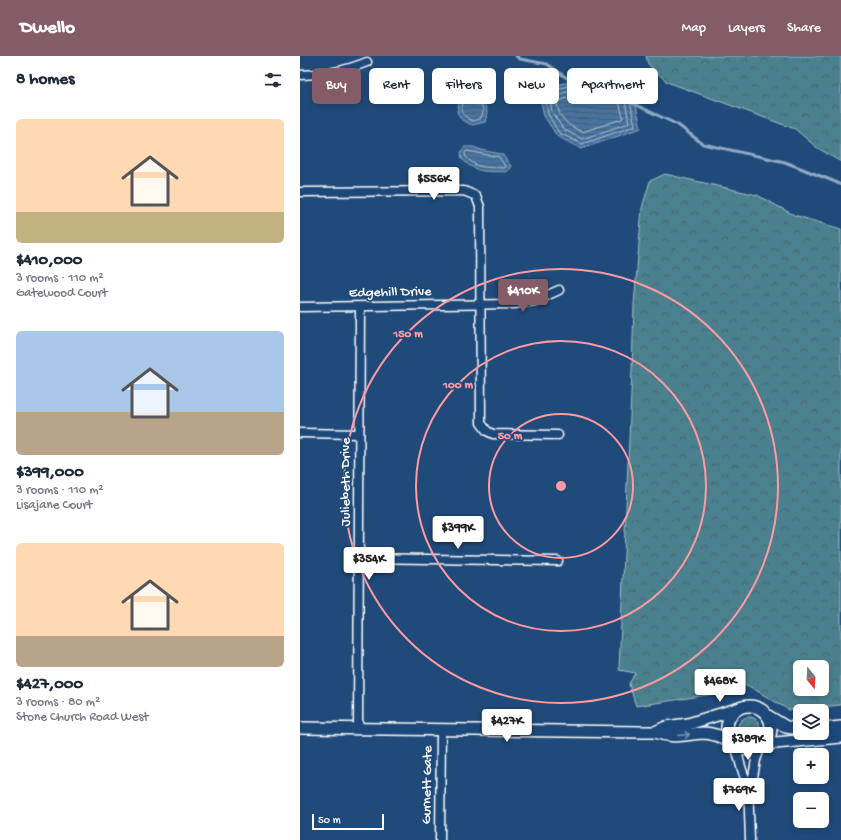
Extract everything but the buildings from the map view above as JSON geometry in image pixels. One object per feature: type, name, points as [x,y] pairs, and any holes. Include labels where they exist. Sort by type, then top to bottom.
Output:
[{"type":"main road","points":[[655,732],[666,727],[684,725],[710,718],[744,706],[754,706],[761,709],[768,716],[786,727],[793,728]]},
{"type":"main road","points":[[733,743],[727,731],[727,724],[732,714],[737,709]]},
{"type":"main road","points":[[762,745],[768,738],[771,731],[771,723],[768,716]]},
{"type":"main road","points":[[829,728],[841,727]]},
{"type":"main road","points":[[300,728],[358,728],[441,731],[655,732],[666,736],[704,733],[713,734],[742,748],[750,750],[762,745],[841,737]]},
{"type":"street","points":[[300,75],[322,74],[348,70],[367,62]]},
{"type":"street","points":[[300,192],[464,191],[476,196],[480,207],[480,420],[482,426],[493,434],[558,435]]},
{"type":"street","name":"Edgehill Drive","points":[[300,307],[514,304],[543,298],[559,290]]},
{"type":"street","name":"Juliebeth Drive","points":[[358,728],[360,307]]},
{"type":"street","points":[[300,433],[359,434]]},
{"type":"street","points":[[359,558],[558,561]]},
{"type":"street","name":"Gurnett Gate","points":[[440,840],[441,731]]},
{"type":"street","points":[[733,743],[740,757],[744,778],[748,783],[750,840]]},
{"type":"street","points":[[748,783],[753,777],[756,760],[762,745]]},
{"type":"green space","points":[[646,56],[841,56],[841,162],[816,147],[795,129],[667,82],[658,73],[658,68],[652,68],[648,64]]},
{"type":"green space","points":[[665,174],[757,195],[794,215],[841,229],[841,705],[829,706],[829,704],[793,704],[793,710],[789,710],[747,685],[714,694],[636,706],[629,684],[635,673],[619,670],[634,305],[642,208],[650,181]]},
{"type":"green space","points":[[749,717],[757,720],[760,728],[757,736],[749,739],[741,736],[738,728],[741,720]]},
{"type":"water","points":[[567,83],[567,104],[636,104],[641,128],[581,149],[557,136],[544,116],[542,104],[559,104],[560,84]]},
{"type":"water","points":[[459,104],[484,104],[487,113],[485,122],[472,125],[462,120],[457,112]]},
{"type":"water","points":[[464,147],[473,147],[502,154],[511,166],[507,172],[482,171],[472,167],[462,159],[461,153]]},
{"type":"waterway","points":[[516,56],[520,59],[547,64],[567,78]]},
{"type":"waterway","points":[[634,104],[678,125],[703,144],[785,162],[841,185]]}]
